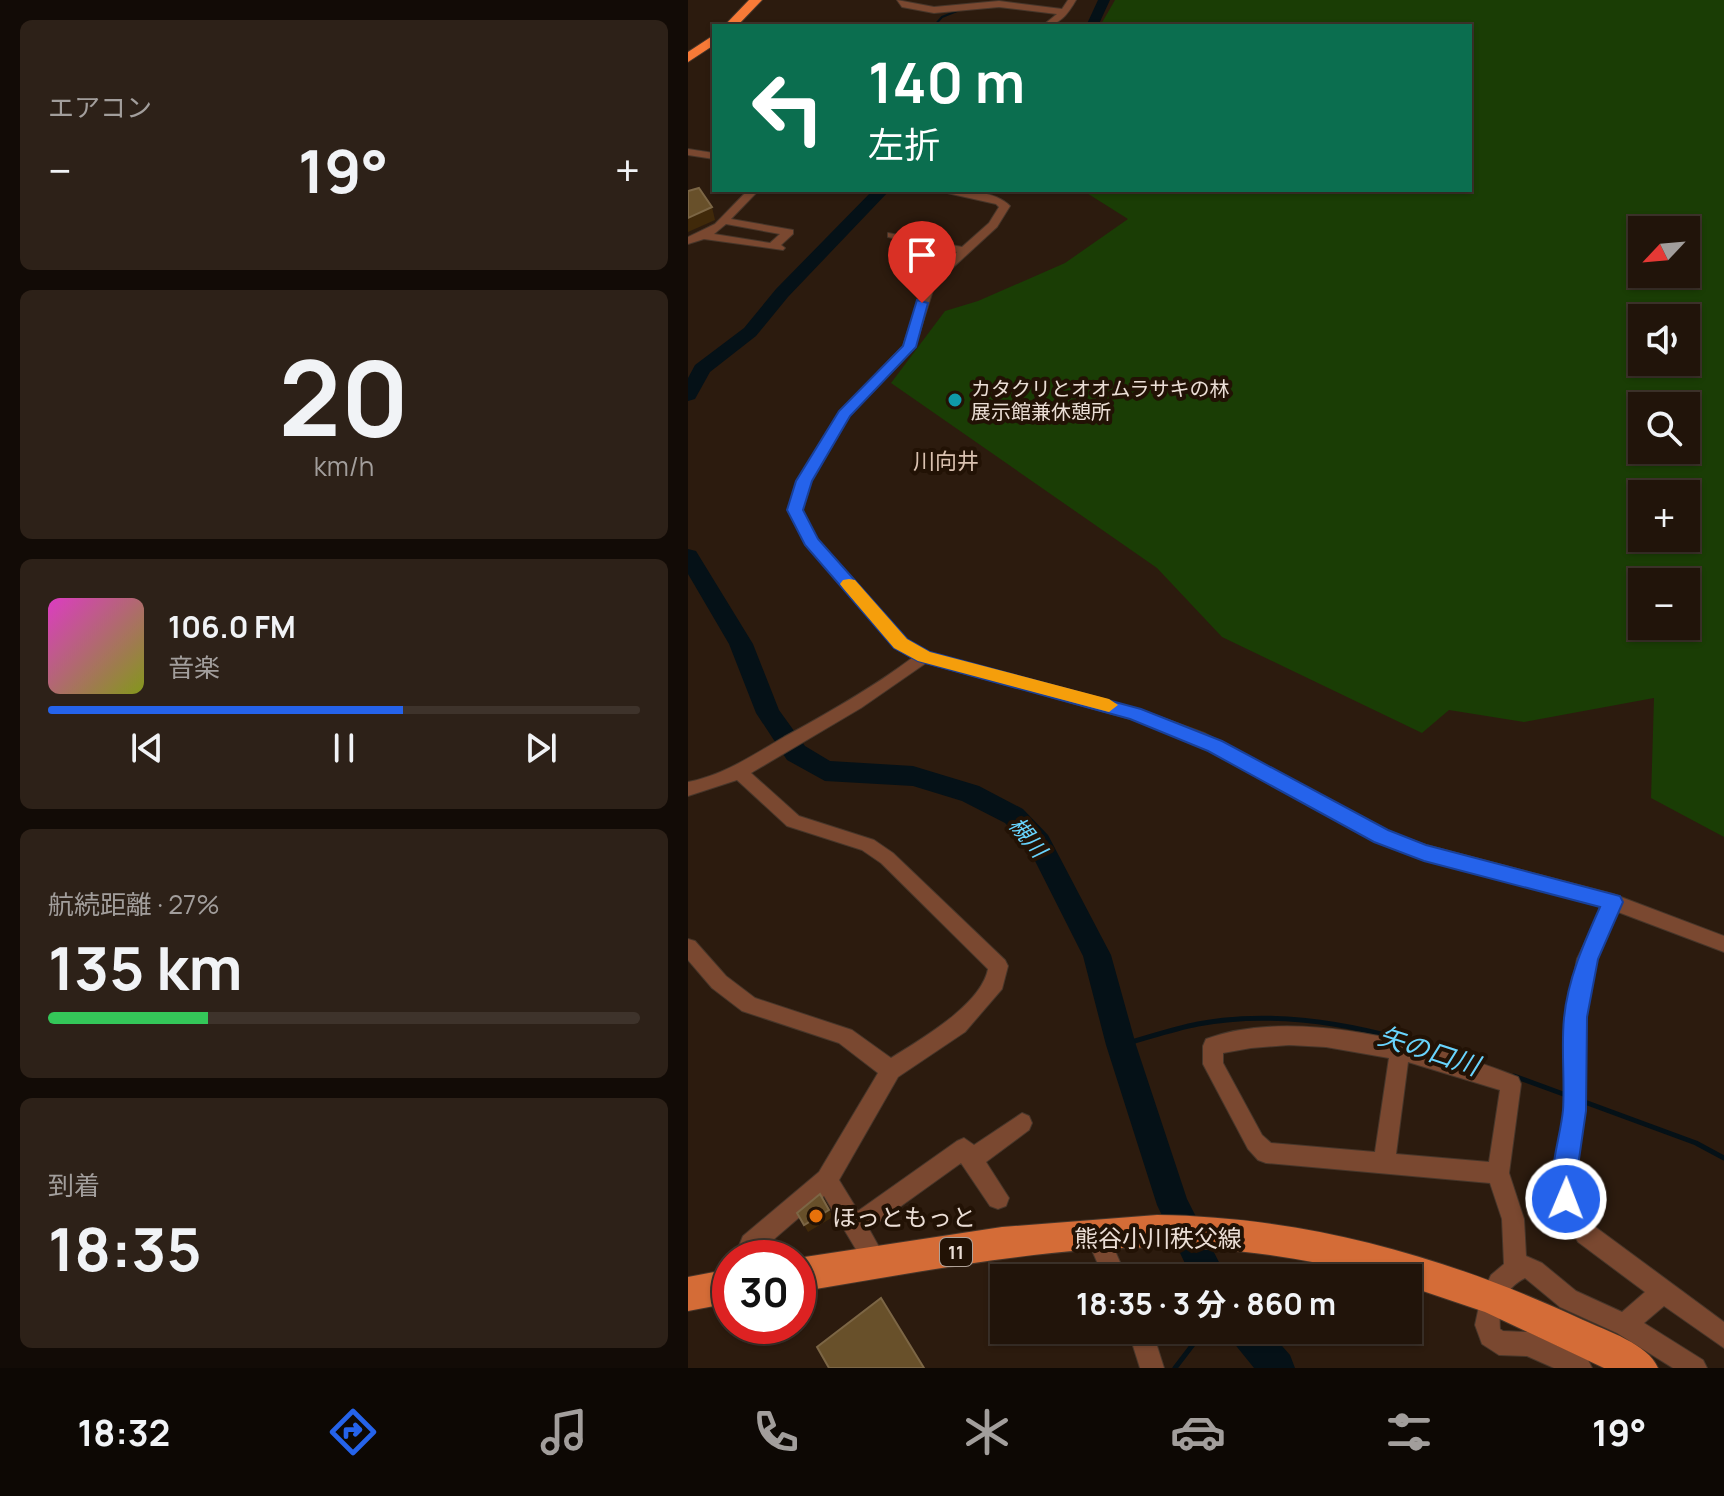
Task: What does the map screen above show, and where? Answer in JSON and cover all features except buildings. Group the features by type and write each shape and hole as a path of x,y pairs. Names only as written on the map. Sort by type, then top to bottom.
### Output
{"highway":[{"path":"732,24 756,0"},
{"path":"688,58 712,40"}],"main road":[{"name":"熊谷小川秩父線","path":"816,1272 1105,1234 1206,1232 1264,1238 1427,1274 1492,1297 1594,1342 1640,1368"},
{"path":"688,1294 712,1289"}],"street":[{"path":"901,0 905,5 926,9 1008,5 1065,12"},
{"path":"1049,24 1065,12 1072,0"},
{"path":"688,152 712,156"},
{"path":"688,241 704,236 726,221 737,204 752,192"},
{"path":"950,192 999,201 1005,206 993,225 930,283 909,347 844,414 804,481 795,510 811,541 900,644 924,657 1135,714 1198,737 1395,842 1613,902 1724,944"},
{"path":"704,236 775,248 789,232 726,221"},
{"path":"892,235 965,251"},
{"path":"688,789 709,785 741,770 885,687 924,657"},
{"path":"741,770 793,821 859,842 887,858 998,966 995,983 958,1026 891,1070 827,1180 756,1240"},
{"path":"1613,902 1587,959 1576,1017 1574,1111 1565,1173 1566,1199 1586,1234 1724,1336"},
{"path":"688,947 719,982 749,1005 845,1036 891,1070"},
{"path":"1498,1173 1266,1153 1255,1142 1213,1064 1213,1046 1241,1038 1309,1037 1400,1050 1511,1084 1498,1173 1513,1219 1516,1269"},
{"path":"1384,1163 1400,1050"},
{"path":"972,1159 1022,1123"},
{"path":"855,1226 964,1148 998,1198"},
{"path":"827,1180 877,1263"},
{"path":"1105,1234 1112,1264"},
{"path":"1580,1368 1528,1344 1499,1343 1490,1336 1487,1325 1492,1297 1499,1283 1516,1269 1525,1267 1534,1271 1568,1299 1625,1325 1695,1368"},
{"path":"1625,1325 1663,1291"},
{"path":"1144,1344 1152,1368"}],"green space":[{"path":"1115,0 1724,0 1724,837 1651,798 1654,698 1524,722 1449,710 1422,733 1222,637 1157,568 891,383 945,311 978,301 1065,263 1128,219 1085,192 1472,192 1472,24 1101,24"}],"waterway":[{"name":"槻川","path":"1093,24 1104,0"},
{"path":"936,24 942,17 962,9"},
{"path":"692,150 712,153"},
{"name":"槻川","path":"688,395 702,369 750,332 782,293 880,192"},
{"name":"槻川","path":"688,556 741,644 768,713 796,753 825,771 913,776 970,793 1014,816 1039,843 1097,955 1121,1045 1173,1205 1203,1264"},
{"name":"矢の口川","path":"1121,1045 1198,1024 1266,1018 1335,1024 1369,1031 1468,1060"},
{"name":"矢の口川","path":"1514,1076 1566,1095"},
{"name":"矢の口川","path":"1582,1101 1696,1143 1724,1158"},
{"path":"1175,1368 1193,1344"},
{"name":"槻川","path":"1257,1344 1277,1368"}],"slow traffic":[{"path":"849,584 900,644 924,657 999,679 1109,705"}],"place":[{"name":"カタクリとオオムラサキの林 展示館兼休憩所","path":"955,400"},
{"name":"ほっともっと","path":"816,1216"}],"district":[{"name":"川向井","path":"946,461"}],"route":[{"path":"922,303 909,347 844,414 804,481 795,510 811,541 900,644 924,657 1135,714 1198,737 1381,836 1424,852 1613,902 1587,959 1576,1017 1574,1111 1565,1173 1566,1199"}]}
